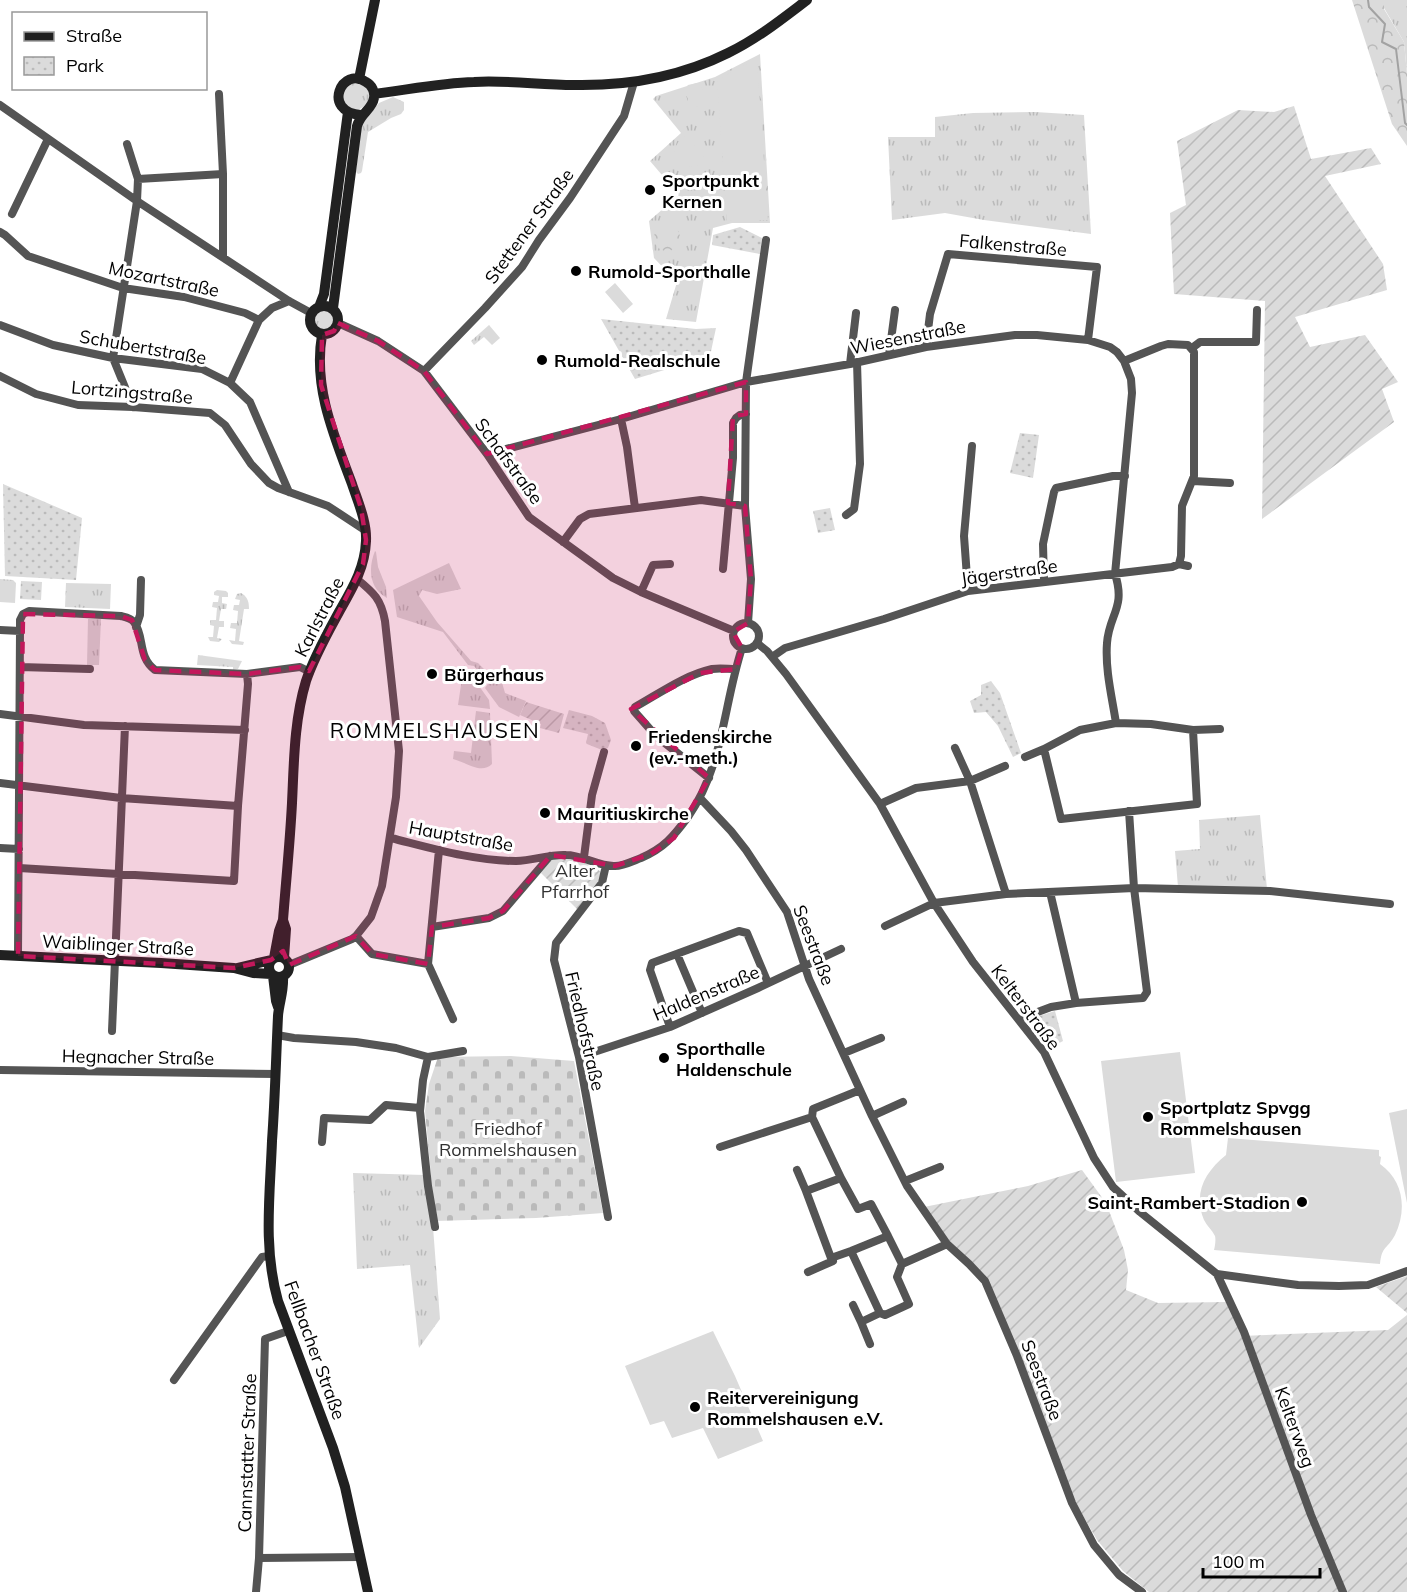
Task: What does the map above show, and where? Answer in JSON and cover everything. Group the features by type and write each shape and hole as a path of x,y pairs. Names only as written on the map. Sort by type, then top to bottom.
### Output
{"main road":[{"path":"359,79 375,0"},
{"path":"374,94 474,81 573,86 634,82 668,76 729,53 778,23 807,0"},
{"path":"348,112 324,294 310,322 317,333 322,335 330,334 338,323 333,308 357,126 361,114 372,104 374,94 369,83 359,79 348,80 338,93 340,103 348,112 361,114"},
{"path":"315,310 327,306 333,308"},
{"name":"Karlstraße","path":"276,976 268,968 280,960 286,929 283,920 295,739 300,708 310,672 363,564 366,540 361,508 324,401 320,368 322,335"},
{"name":"Waiblinger Straße","path":"0,955 115,960 234,969 276,976"},
{"path":"276,976 289,970 280,960"},
{"name":"Waiblinger Straße","path":"234,969 280,960"},
{"name":"Fellbacher Straße","path":"276,976 278,1007 269,1256 272,1279 345,1487 368,1592"}],"street":[{"name":"Stettener Straße","path":"424,371 522,267 624,116 634,82"},
{"path":"219,94 223,174 223,256"},
{"path":"0,105 137,201 290,301 315,310"},
{"path":"12,214 48,139"},
{"path":"126,144 138,178 137,201 113,358 133,407"},
{"path":"138,178 223,174"},
{"name":"Mozartstraße","path":"0,232 28,256 123,288 184,297 245,313 259,320"},
{"path":"748,623 751,579 745,506 746,382 766,240"},
{"name":"Falkenstraße","path":"926,347 930,314 948,254 1097,267 1088,340"},
{"path":"230,383 259,320 272,308 290,301"},
{"path":"889,355 895,310"},
{"path":"1192,348 1200,342 1256,342 1257,310"},
{"path":"846,515 854,509 860,464 854,363 856,313"},
{"name":"Schafstraße","path":"338,323 398,352 424,371 487,454 529,517 613,578 734,631"},
{"name":"Schubertstraße","path":"0,325 53,345 113,358 202,369 230,383 250,402 289,492"},
{"name":"Wiesenstraße","path":"487,454 621,419 746,382 854,363 926,347 1015,335 1037,335 1088,340 1110,347 1124,361"},
{"path":"1116,723 1107,648 1109,630 1118,608 1119,591 1115,574 1132,393 1131,379 1124,361 1168,344 1188,345 1194,352 1195,359 1193,482 1182,506 1179,564"},
{"name":"Lortzingstraße","path":"0,376 36,394 78,405 210,413 225,425 251,464 270,483 328,506 366,531"},
{"path":"723,569 733,458 733,423 740,415 746,414"},
{"path":"621,419 627,447 634,508"},
{"path":"968,591 964,536 972,446"},
{"path":"1044,582 1043,544 1056,488 1113,476 1125,476"},
{"path":"1193,482 1230,483"},
{"path":"563,542 580,519 589,514 701,500 745,506"},
{"path":"641,592 653,565 670,564"},
{"name":"Jägerstraße","path":"772,657 785,648 968,591 1172,567 1179,564 1188,566"},
{"path":"357,579 373,592 381,604 385,621 399,752 391,838 382,886 371,917 356,936 372,954 428,964"},
{"path":"136,627 140,615 141,580"},
{"path":"18,956 20,620 23,614 28,611 121,616 132,620 145,660 155,670 247,674 300,667 310,672"},
{"path":"748,623 753,626 759,636 756,643 749,648 742,648 734,640 734,631 738,626 748,623"},
{"path":"0,630 20,631"},
{"name":"Kelterstraße","path":"756,643 786,674 880,804 934,903 973,962 1044,1052 1094,1158 1113,1187 1140,1212 1217,1274"},
{"name":"Hauptstraße","path":"391,838 472,857 515,861 529,861 551,855 567,855 584,857 615,866 651,854 674,838 700,798 709,778 716,758 742,648"},
{"path":"20,667 90,669"},
{"path":"709,778 656,736 634,711 635,707 700,673 715,669 736,669"},
{"path":"19,868 234,881 247,674"},
{"path":"0,714 84,725 245,730"},
{"path":"1025,757 1080,730 1116,723 1151,724 1193,730 1220,729"},
{"path":"112,1031 125,726"},
{"path":"1044,749 1061,819 1197,804 1193,730"},
{"path":"955,748 970,782 1006,894"},
{"path":"584,857 592,795 604,752"},
{"path":"880,804 916,788 970,782 1005,766"},
{"path":"0,783 121,798 238,806"},
{"name":"Seestraße","path":"700,798 746,850 787,912 804,967 872,1116 905,1181 947,1244 985,1281 1017,1356 1072,1503 1094,1545 1119,1575 1142,1592"},
{"path":"1019,1019 1051,1007 1143,998 1147,992 1134,888 1129,811"},
{"path":"0,848 20,849"},
{"path":"439,850 428,964 453,1018"},
{"path":"432,927 489,918 503,911 551,855"},
{"name":"Friedhofstraße","path":"606,865 602,884 556,944 554,960 579,1057 608,1217"},
{"path":"885,926 934,903 1006,894 1134,888 1270,891 1390,904"},
{"path":"1050,892 1076,1003"},
{"path":"670,1027 650,970 652,963 739,932 747,933 768,983"},
{"name":"Waiblinger Straße","path":"280,960 356,936"},
{"name":"Haldenstraße","path":"579,1057 670,1027 841,949"},
{"path":"677,954 702,1013"},
{"path":"277,1035 356,1042 396,1048 428,1057 463,1051"},
{"path":"844,1053 881,1038"},
{"path":"428,1057 420,1108 428,1186 435,1227"},
{"name":"Hegnacher Straße","path":"0,1070 276,1074"},
{"path":"860,1089 813,1109 812,1117 858,1209 871,1204 902,1264"},
{"path":"872,1116 903,1102"},
{"path":"322,1142 324,1118 370,1120 386,1105 420,1108"},
{"path":"720,1147 812,1117"},
{"path":"905,1181 940,1167"},
{"path":"797,1170 833,1261 808,1272"},
{"path":"806,1191 841,1178"},
{"path":"831,1258 888,1236"},
{"path":"861,1322 880,1313 885,1315 909,1304 897,1277 902,1264 947,1244"},
{"path":"851,1251 880,1313"},
{"path":"174,1380 262,1257 269,1256"},
{"path":"1217,1274 1298,1285 1339,1286 1368,1284 1407,1271"},
{"name":"Kelterweg","path":"1217,1274 1244,1332 1311,1515 1343,1592"},
{"path":"853,1305 870,1344"},
{"name":"Cannstatter Straße","path":"256,1592 265,1339 288,1330"},
{"path":"259,1558 360,1557"}],"highlighted area":[{"path":"338,323 378,341 424,371 487,454 746,382 746,414 733,416 728,503 745,506 751,579 748,623 733,632 742,648 736,669 700,673 631,709 709,778 674,838 651,854 615,866 551,855 503,911 489,918 432,927 428,964 372,954 356,936 289,965 283,951 271,960 234,968 18,956 23,614 121,616 132,620 145,660 155,670 247,674 300,667 309,671 363,564 366,540 361,508 321,385 322,335 334,331"}],"green space":[{"path":"1352,0 1384,0 1384,9 1404,42 1407,74 1407,146 1392,124"},
{"path":"1384,0 1407,0 1407,74 1404,42 1384,8"},
{"path":"760,54 770,223 732,223 713,228 696,322 666,319 677,282 654,258 649,221 679,195 650,161 681,133 653,99 656,96 715,77"},
{"path":"757,59 768,220 727,221 717,80"},
{"path":"355,82 368,87 370,100 358,110 344,104 343,90"},
{"path":"697,83 702,88 704,100 702,105 692,108 688,104 684,91 688,85"},
{"path":"393,97 404,102 404,110 401,114 368,132 362,171 358,174 356,172 361,124 379,103"},
{"path":"1294,106 1311,159 1371,148 1381,164 1325,176 1383,264 1387,290 1295,317 1310,347 1365,335 1398,382 1382,389 1394,422 1262,519 1265,301 1174,294 1170,213 1186,205 1177,141 1238,110 1274,112"},
{"path":"1035,112 1084,115 1091,234 945,213 892,220 888,137 935,137 935,117 973,113"},
{"path":"685,136 704,156 703,163 690,167 675,154 677,144"},
{"path":"667,225 677,228 680,238 677,248 667,251 657,248 654,238 657,228"},
{"path":"740,227 762,238 760,254 712,245 713,235"},
{"path":"615,283 633,304 623,313 605,292"},
{"path":"324,310 331,313 334,320 331,327 324,330 317,327 314,320 317,313"},
{"path":"601,319 696,329 716,328 710,356 635,379"},
{"path":"489,325 500,338 492,345 484,337 474,345 471,341"},
{"path":"1020,433 1039,435 1033,478 1010,473"},
{"path":"3,484 82,518 76,580 5,576"},
{"path":"830,508 835,530 818,533 813,511"},
{"path":"375,551 387,598 373,584 371,564"},
{"path":"449,563 461,589 437,594 422,590 419,596 437,622 471,661 478,663 490,675 499,672 505,693 526,701 519,717 499,707 485,688 490,681 474,666 468,665 443,632 397,617 393,590"},
{"path":"0,579 13,580 16,583 15,603 0,602"},
{"path":"21,581 42,582 41,600 20,599"},
{"path":"66,583 111,584 110,609 65,607"},
{"path":"217,590 228,593 228,597 222,597 222,603 227,604 226,609 221,609 219,621 224,621 224,627 219,627 217,638 222,639 219,642 210,641 208,637 213,637 214,626 210,625 210,620 216,620 217,608 212,607 213,602 218,602 219,596 214,595"},
{"path":"241,593 247,598 249,606 249,609 244,609 239,641 244,642 243,645 232,644 229,640 235,641 236,629 230,628 231,623 237,623 238,611 233,610 234,605 239,605 240,600 235,599 237,594"},
{"path":"88,619 101,619 99,665 87,665"},
{"path":"198,655 242,661 238,669 233,670 233,667 197,665"},
{"path":"464,665 489,700 490,709 458,705"},
{"path":"991,681 1000,693 1021,753 1013,757 998,726 986,712 974,713 970,701 981,695 981,685"},
{"path":"526,702 564,714 559,733 540,728 541,724 520,715"},
{"path":"569,710 592,716 605,723 611,740 608,748 602,750 587,744 588,734 563,728"},
{"path":"476,711 490,713 492,764 483,768 473,767 453,759 454,751 471,753"},
{"path":"1260,815 1267,889 1178,887 1175,851 1200,849 1199,820"},
{"name":"Alter Pfarrhof","path":"552,859 584,863 601,872 599,882 577,909 541,873"},
{"path":"1055,1011 1063,1041 1048,1049 1029,1019"},
{"name":"Sportplatz Spvgg Rommelshausen","path":"1180,1052 1195,1173 1116,1182 1101,1061"},
{"name":"Friedhof Rommelshausen","path":"511,1056 574,1061 603,1213 436,1221 429,1175 431,1175 425,1111 429,1084 438,1057"},
{"path":"1407,1109 1407,1203 1389,1113"},
{"name":"Saint-Rambert-Stadion","path":"1228,1138 1379,1150 1380,1164 1394,1179 1401,1196 1402,1206 1399,1225 1384,1250 1380,1264 1214,1250 1215,1236 1204,1220 1200,1201 1201,1192 1207,1176 1226,1155"},
{"path":"1082,1170 1106,1203 1124,1250 1128,1270 1126,1290 1158,1303 1226,1302 1242,1336 1388,1330 1407,1315 1407,1592 1149,1592 1123,1571 1097,1540 1074,1500 988,1280 950,1242 924,1207 1028,1186"},
{"path":"353,1173 425,1175 433,1227 440,1319 419,1348 410,1265 357,1269"},
{"path":"1407,1276 1407,1313 1376,1287"},
{"name":"Reitervereinigung Rommelshausen e.V.","path":"713,1331 763,1441 718,1459 703,1428 672,1438 664,1421 650,1425 625,1366"}],"waterway":[{"path":"1368,0 1369,7 1385,24 1382,42 1396,49 1407,125"}],"place":[{"name":"Sportpunkt Kernen","path":"650,190"},
{"name":"Rumold-Sporthalle","path":"576,271"},
{"name":"Rumold-Realschule","path":"542,360"},
{"name":"Bürgerhaus","path":"432,674"},
{"name":"Friedenskirche (ev.-meth.)","path":"636,746"},
{"name":"Mauritiuskirche","path":"545,813"},
{"name":"Sporthalle Haldenschule","path":"664,1058"},
{"name":"Sportplatz Spvgg Rommelshausen","path":"1148,1117"},
{"name":"Saint-Rambert-Stadion","path":"1302,1202"},
{"name":"Reitervereinigung Rommelshausen e.V.","path":"695,1407"}],"district":[{"name":"ROMMELSHAUSEN","path":"435,730"}]}
